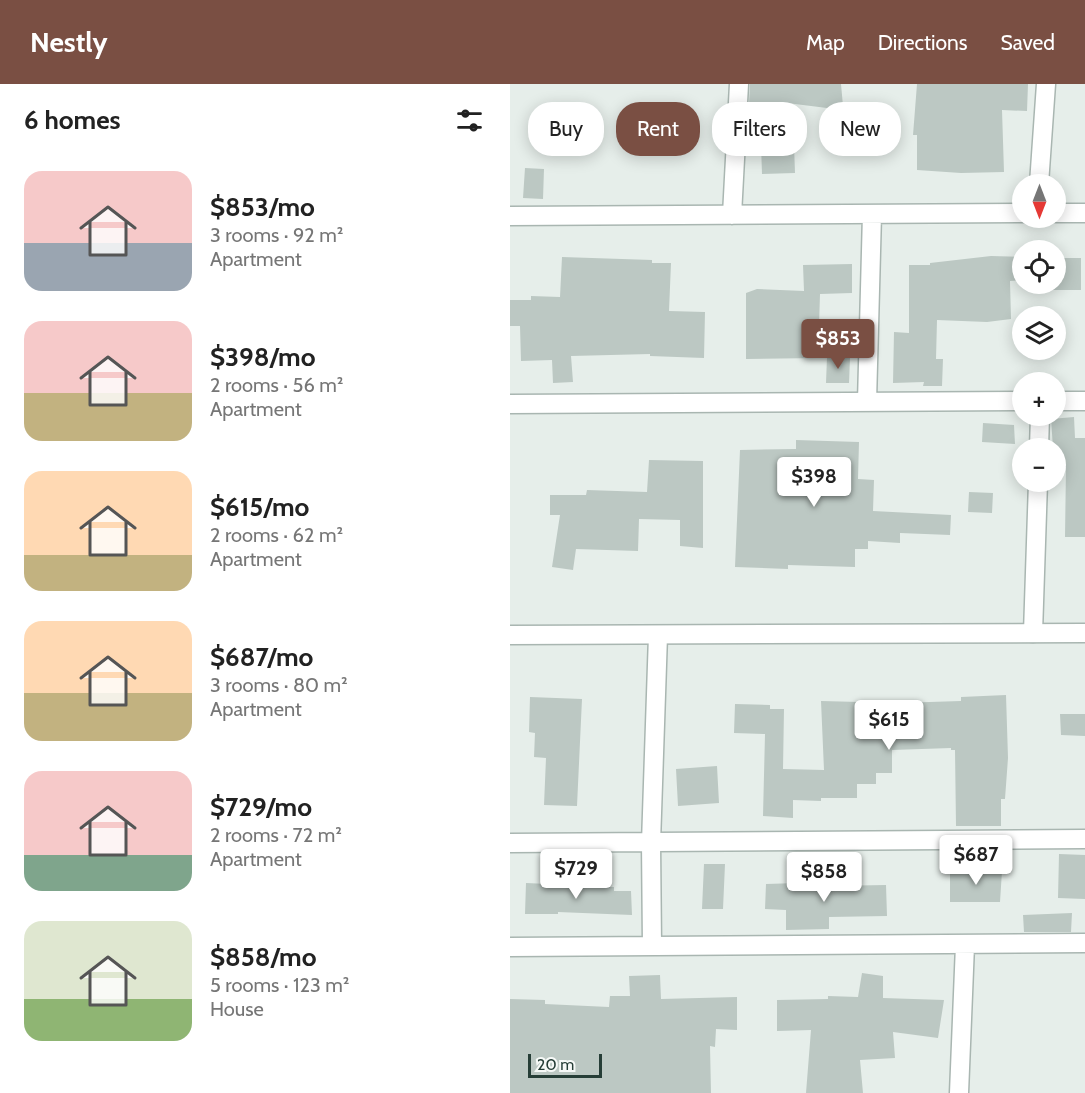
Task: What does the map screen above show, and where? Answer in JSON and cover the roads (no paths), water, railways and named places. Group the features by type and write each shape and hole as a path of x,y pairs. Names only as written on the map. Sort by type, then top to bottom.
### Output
{"street":[{"path":"732,215 739,84"},
{"path":"1040,174 1046,84"},
{"path":"510,216 1012,213"},
{"path":"1066,213 1085,213"},
{"path":"867,402 872,214"},
{"path":"510,404 1012,401"},
{"path":"1066,401 1085,401"},
{"path":"1033,633 1038,492"},
{"path":"510,635 1085,633"},
{"path":"652,946 651,843 658,634"},
{"path":"510,843 1085,839"},
{"path":"510,947 1085,943"},
{"path":"959,1093 965,945"}]}
